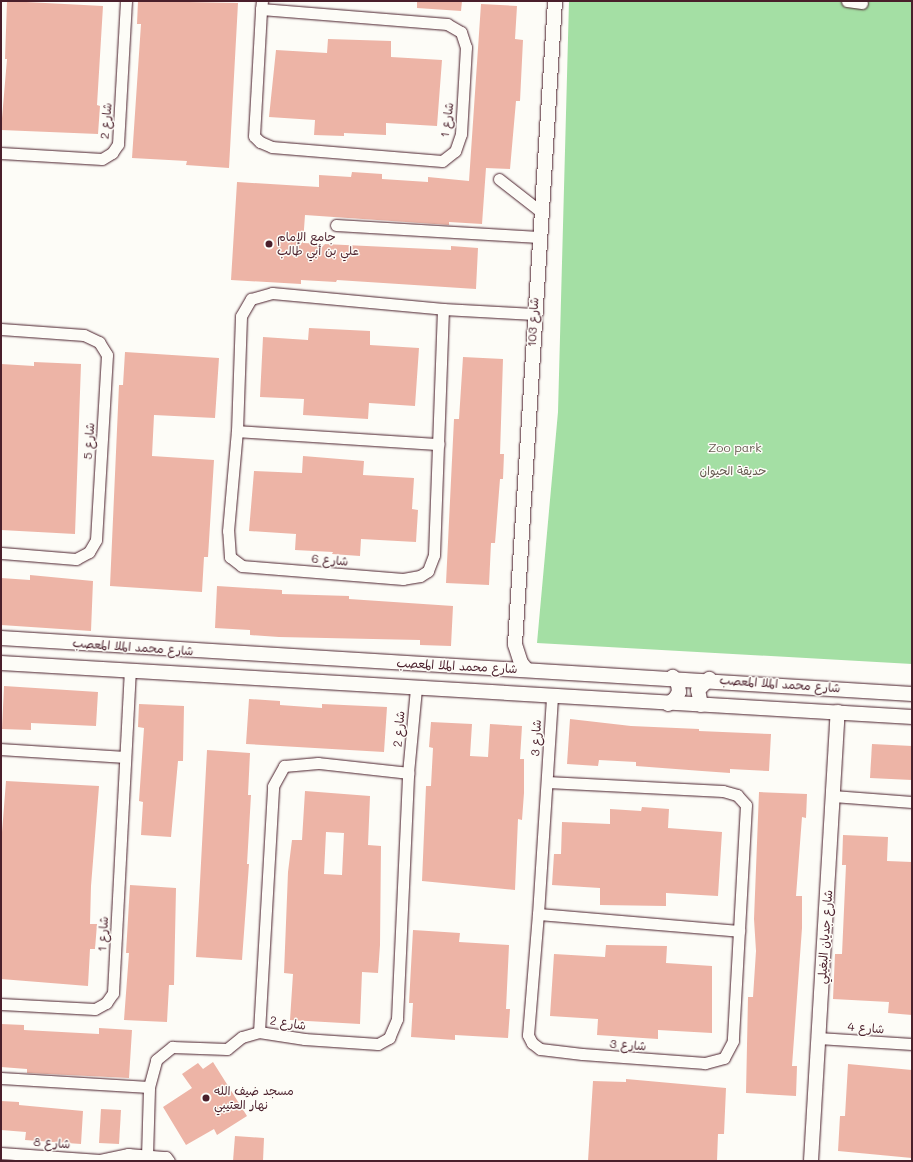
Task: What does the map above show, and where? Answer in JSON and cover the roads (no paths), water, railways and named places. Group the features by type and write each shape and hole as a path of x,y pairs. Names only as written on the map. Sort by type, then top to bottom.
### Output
{"street":[{"name":"شارع 2","path":"1,153 102,159 112,153 118,144 126,1"},
{"name":"شارع 103","path":"527,670 521,663 515,644 540,211 555,1"},
{"path":"848,1 862,3"},
{"name":"شارع 1","path":"262,5 447,24 461,32 466,47 461,134 455,151 442,161 272,147 260,142 254,136 262,5"},
{"path":"499,179 540,211"},
{"path":"336,225 539,236"},
{"name":"شارع 6","path":"443,309 434,555 428,571 420,576 403,579 242,566 230,557 228,531 237,431 241,316 251,299 272,293 443,309 534,314"},
{"name":"شارع 5","path":"1,330 84,335 99,342 107,355 96,540 89,552 76,559 1,553"},
{"path":"237,431 439,444"},
{"name":"شارع محمد الملا المعصب","path":"1,638 527,670 709,679 912,694"},
{"name":"شارع 103","path":"499,668 507,661 515,644"},
{"path":"207,651 215,654 220,662 218,670 212,676"},
{"name":"شارع محمد الملا المعصب","path":"1,663 668,704 912,717"},
{"name":"شارع 1","path":"1,1004 95,1009 106,1003 113,993 124,757 130,671"},
{"path":"668,704 675,700 679,692 678,684 673,677"},
{"path":"702,705 698,690 709,679"},
{"name":"شارع 2","path":"408,773 318,764 284,766 274,786 260,1032 304,1039 378,1044 389,1038 397,1019 408,773 416,688"},
{"name":"شارع 3","path":"547,782 723,791 737,795 746,805 732,1041 724,1058 705,1063 582,1054 540,1049 532,1043 528,1035 538,914 552,696"},
{"name":"شارع جديان البغيلي","path":"811,1161 838,712"},
{"path":"1,749 124,757"},
{"path":"833,796 912,802"},
{"path":"538,914 739,931"},
{"path":"147,1156 150,1087 156,1060 172,1047 227,1049 242,1037 260,1032"},
{"name":"شارع 4","path":"818,1038 912,1044"},
{"path":"1,1078 150,1087"},
{"name":"شارع 8","path":"1,1153 100,1160 128,1154 166,1157 169,1161"}],"place":[{"name":"جامع الإمام علي بن أبي طالب","path":"269,244"},
{"name":"مسجد ضيف الله نهار العتيبي","path":"206,1098"}],"park label":[{"name":"Zoo park","path":"735,448"},
{"name":"حديقة الحيوان","path":"733,471"}]}
